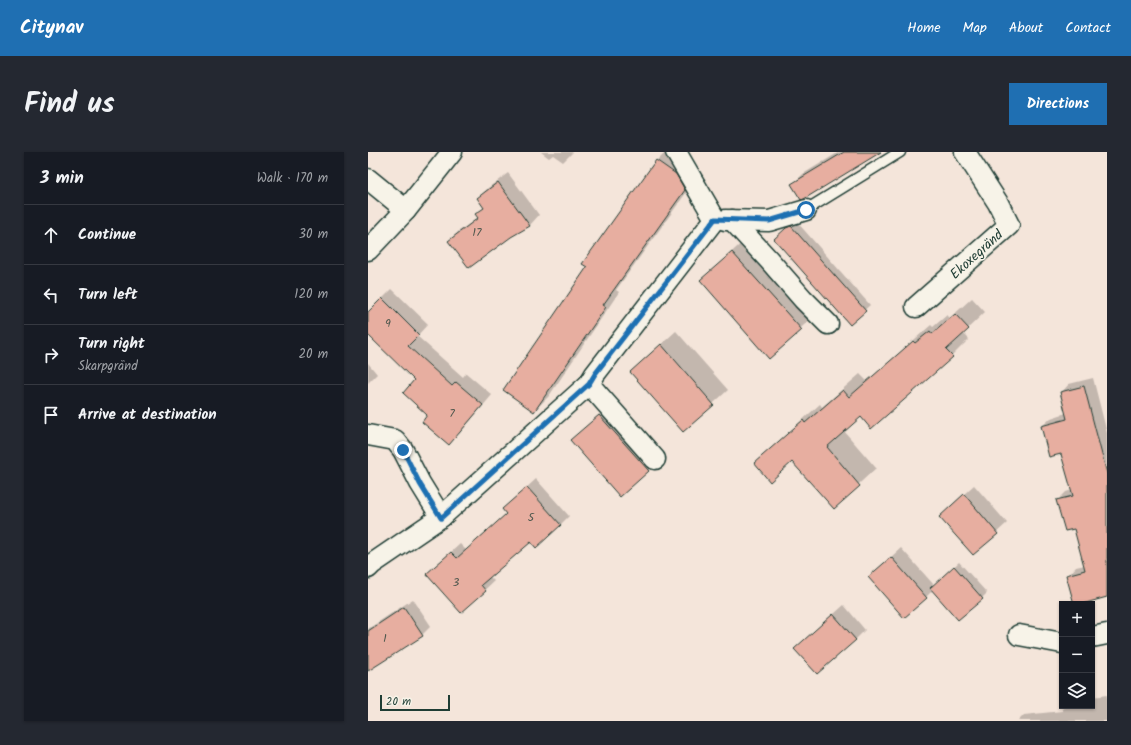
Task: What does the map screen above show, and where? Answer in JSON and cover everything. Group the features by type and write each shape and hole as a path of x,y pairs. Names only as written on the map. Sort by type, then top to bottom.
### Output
{"street":[{"path":"368,250 406,210 452,152"},
{"path":"676,152 723,220 769,260 803,299 828,324"},
{"name":"Ekoxegränd","path":"916,307 1009,225 998,203 966,152"},
{"path":"368,179 406,210"},
{"path":"723,220 769,221 806,210"},
{"path":"369,564 441,518 589,384 595,374 723,220"},
{"path":"589,384 655,459"},
{"path":"368,435 395,440 403,450 420,484 441,518"},
{"path":"1095,636 1107,634"},
{"path":"1019,635 1059,642"}],"lane":[{"path":"806,210 900,152"}],"building":[{"path":"844,152 881,152 801,200 791,184"},
{"path":"656,160 676,174 685,190 603,305 606,307 534,412 503,390 587,267 582,264"},
{"path":"498,182 530,226 511,237 469,268 448,241 478,218 475,214 484,208 477,198"},
{"path":"791,226 866,311 850,325 774,239 786,228"},
{"path":"732,252 802,330 769,359 700,280"},
{"path":"382,298 419,335 408,346 452,386 456,382 483,405 449,445 422,422 427,415 403,393 414,380 368,335 368,312"},
{"path":"955,314 969,329 946,350 953,357 871,429 861,417 827,447 860,486 834,509 792,462 770,482 754,463 803,420 805,423 843,390 849,397 913,341 915,343 930,331 932,334"},
{"path":"661,344 714,405 683,432 630,372"},
{"path":"1084,386 1107,474 1107,597 1093,601 1073,601 1066,575 1085,570 1074,529 1065,531 1056,500 1073,496 1061,454 1049,457 1041,426 1067,419 1060,392"},
{"path":"599,415 649,471 620,497 570,440"},
{"path":"527,487 561,525 536,548 531,542 481,585 486,591 461,613 426,574 451,552 457,558 506,514 502,509"},
{"path":"964,494 998,534 973,555 939,517"},
{"path":"891,557 927,598 904,618 868,577"},
{"path":"954,566 983,599 958,620 930,588"},
{"path":"404,607 423,636 368,671 368,631"},
{"path":"833,614 856,640 817,674 794,649"}],"route":[{"path":"403,450 420,484 441,518 589,384 595,374 715,219 769,221 806,210"}]}
